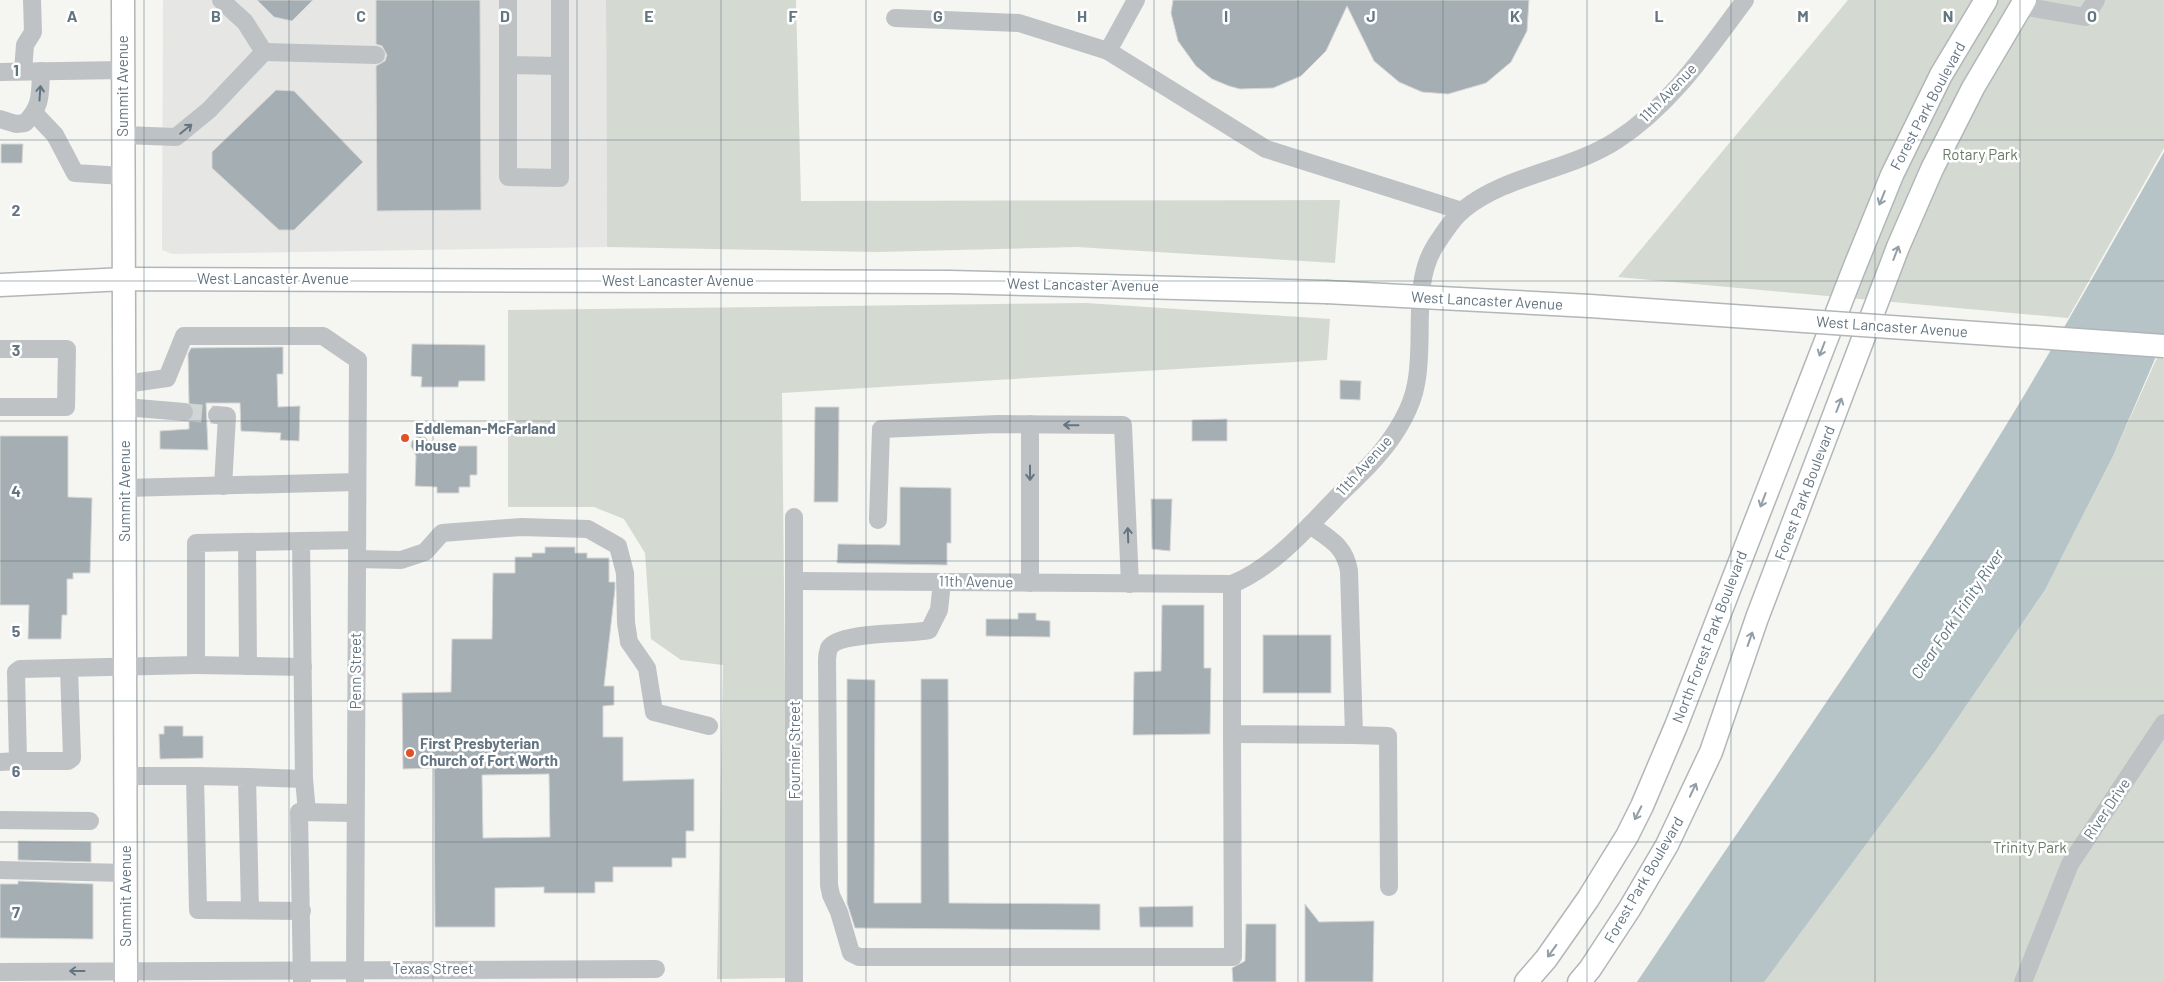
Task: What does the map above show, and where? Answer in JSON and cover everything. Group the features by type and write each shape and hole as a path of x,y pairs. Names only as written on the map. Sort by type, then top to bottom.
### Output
{"main road":[{"name":"Summit Avenue","path":"123,0 126,976"},
{"name":"Forest Park Boulevard","path":"1852,271 1892,175 1916,124 1941,75 1986,0"},
{"name":"Forest Park Boulevard","path":"1579,982 1590,969 1630,908 1667,845 1711,752 1757,618 1898,248 1932,168 1969,96 2024,3"},
{"name":"North Forest Park Boulevard","path":"1526,982 1551,952 1588,899 1642,806 1676,726 1852,271"},
{"name":"West Lancaster Avenue","path":"0,284 125,279 950,282 1326,292 1600,307 2164,346"}],"street":[{"path":"23,71 25,46 33,32 32,0"},
{"path":"221,0 245,22 264,52"},
{"path":"508,0 508,178 560,178 560,0"},
{"path":"1108,51 1136,0"},
{"name":"11th Avenue","path":"796,581 1232,584 1249,578 1310,525 1380,453 1396,429 1416,387 1419,366 1422,281 1426,264 1434,248 1462,211 1497,190 1588,156 1616,141 1635,127 1664,102 1691,71 1745,0"},
{"path":"2024,3 2085,17 2096,0"},
{"path":"895,18 1019,23 1108,51 1266,149 1462,211"},
{"path":"123,135 176,137 209,110 264,52 376,55"},
{"path":"508,66 560,66"},
{"path":"0,72 122,70"},
{"path":"0,119 16,124 25,123 35,114 39,104 41,71"},
{"path":"35,114 55,135 75,173 123,176"},
{"name":"Penn Street","path":"125,384 167,378 184,336 322,336 358,360 355,976"},
{"path":"0,349 66,349 66,407 0,407"},
{"path":"125,407 184,412"},
{"path":"217,415 227,416 223,486"},
{"path":"1030,424 1030,583"},
{"path":"878,520 881,429 1030,424 1123,425 1130,584"},
{"path":"125,488 358,482"},
{"name":"Fournier Street","path":"794,517 796,581 794,982"},
{"path":"1310,525 1341,548 1347,558 1350,571 1354,735"},
{"path":"357,559 402,560 425,552 442,533 521,527 588,529 618,546 625,572 626,622 629,642 646,668 654,712 709,726"},
{"path":"196,665 196,543 357,540"},
{"path":"301,541 304,779 307,812"},
{"path":"247,542 248,666"},
{"path":"942,582 940,610 929,630 919,633 855,637 836,642 829,648 827,660 831,896 839,912 851,953 860,957 1233,957 1232,584"},
{"path":"69,668 72,758 68,761 9,762 16,672 20,669 196,665 303,667"},
{"name":"River Drive","path":"2023,982 2070,864 2164,723"},
{"path":"1232,734 1388,736 1389,886"},
{"path":"126,776 304,779"},
{"path":"195,776 198,910 302,911"},
{"path":"247,777 250,910"},
{"path":"302,976 299,812 355,813"},
{"path":"0,820 90,820"},
{"path":"0,870 126,873"},
{"name":"Texas Street","path":"0,972 126,976 584,975 656,969"}],"shaded area":[{"path":"163,0 606,0 607,247 172,254 162,250"}],"green space":[{"path":"606,0 796,0 801,201 1340,200 1335,263 1077,247 877,252 607,247"},
{"name":"Rotary Park","path":"1848,0 2164,0 2164,148 2068,318 1618,277"},
{"path":"1086,303 1330,319 1327,360 782,393 788,978 717,979 723,665 681,660 651,639 645,553 624,519 594,507 508,507 508,310"},
{"name":"Trinity Park","path":"2164,342 2164,982 1763,982 1936,750 2045,590 2113,456"}],"water":[{"name":"Clear Fork Trinity River","path":"2164,152 2164,338 2113,456 2045,590 1936,750 1764,982 1637,982 1850,667 1974,477 2047,356"}],"building":[{"path":"257,0 313,0 292,21 274,17"},
{"path":"376,0 480,0 481,210 377,211 376,66 385,61 387,55 382,46 376,44"},
{"path":"1173,0 1529,0 1527,31 1511,62 1486,83 1448,94 1422,92 1399,82 1374,61 1347,6 1326,51 1301,76 1273,88 1240,89 1229,86 1212,79 1196,66 1178,41 1171,13"},
{"path":"276,90 294,91 363,162 294,230 279,230 212,168 212,152"},
{"path":"1,144 23,144 22,163 1,163"},
{"path":"412,344 485,345 485,381 459,381 458,387 421,387 422,377 411,376"},
{"path":"283,347 283,374 277,374 278,407 300,406 299,441 280,440 281,433 241,431 240,403 206,403 208,450 160,449 160,431 189,429 189,421 194,413 193,407 189,403 188,354 191,348"},
{"path":"1340,380 1361,381 1360,400 1340,399"},
{"path":"815,407 839,407 838,502 814,502"},
{"path":"1227,419 1227,441 1192,441 1192,420"},
{"path":"0,436 68,436 68,497 92,498 90,573 73,573 73,579 67,579 67,615 62,615 61,639 28,639 29,605 0,605"},
{"path":"417,436 425,437 428,441 447,441 447,446 477,446 477,475 470,475 470,487 459,487 459,493 437,493 437,487 415,486 416,456 411,446 412,441"},
{"path":"900,487 951,488 951,543 947,543 947,565 837,563 838,544 900,545"},
{"path":"1151,499 1172,499 1170,551 1152,549"},
{"path":"545,547 575,547 575,553 587,553 587,558 609,558 609,582 615,582 615,589 604,686 614,686 614,705 603,706 603,737 623,737 623,781 694,779 694,831 686,831 686,858 672,858 672,867 613,867 613,882 595,882 595,893 544,893 544,887 495,888 495,927 435,927 434,768 403,769 402,693 451,692 452,639 492,639 493,573 515,573 515,557 532,557 532,553 545,553","holes":["549,774 550,837 483,838 482,775"]},
{"path":"1162,605 1204,605 1204,668 1211,668 1210,734 1133,735 1134,672 1161,671"},
{"path":"1018,613 1036,613 1036,620 1050,621 1050,637 986,636 986,619 1018,619"},
{"path":"1263,635 1331,635 1331,693 1263,693"},
{"path":"847,679 875,680 874,903 921,903 921,679 948,679 949,903 1100,904 1100,930 855,928 847,903"},
{"path":"164,726 183,726 183,736 203,736 203,758 160,759 159,734 164,734"},
{"path":"18,841 91,842 91,862 18,860"},
{"path":"18,881 93,884 93,939 0,938 0,884 18,884"},
{"path":"1305,904 1319,922 1374,921 1373,982 1305,982"},
{"path":"1193,906 1193,927 1140,927 1139,907"},
{"path":"1246,924 1276,924 1276,982 1233,982 1232,968 1245,961"}],"tunnel":[{"path":"184,412 217,415"}],"place":[{"name":"Eddleman-McFarland House","path":"405,438"},
{"name":"First Presbyterian Church of Fort Worth","path":"410,753"}]}
